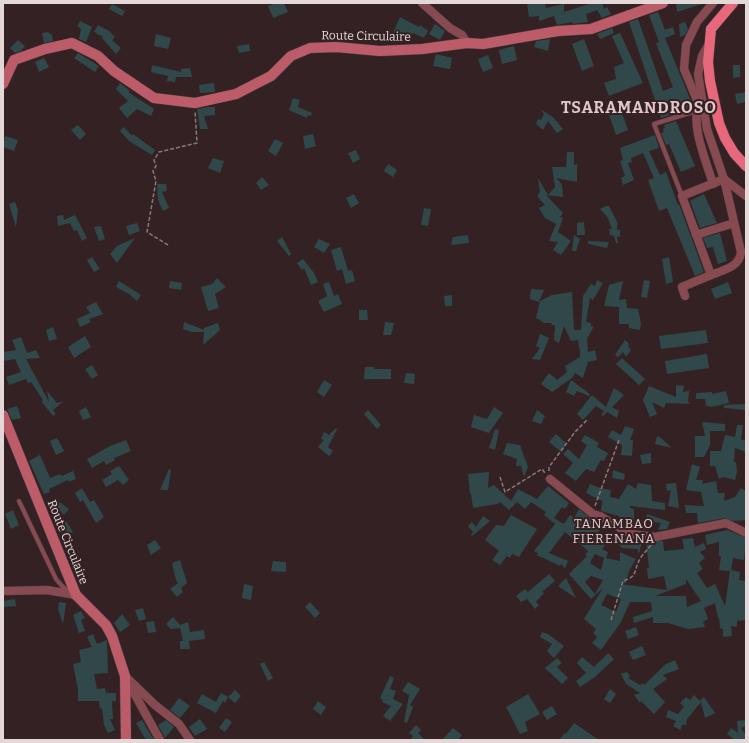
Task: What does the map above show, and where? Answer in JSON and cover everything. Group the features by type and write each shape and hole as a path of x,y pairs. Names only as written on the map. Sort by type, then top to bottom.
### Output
{"main road":[{"path":"733,3 710,30 708,62 710,81 719,123 725,138 734,153 746,166"}],"street":[{"path":"422,3 450,28 462,35 467,43"},
{"name":"Route Circulaire","path":"3,84 14,60 45,49 72,44 98,56 114,71 154,98 195,103 236,94 271,76 291,56 310,48 336,47 380,51 422,49 467,43 483,44 558,31 591,28 663,3"},
{"path":"713,3 697,22 686,46 684,70 699,105 696,112 698,132 713,184"},
{"path":"685,296 682,286 736,264 741,258 741,252 724,179 707,129 698,74 702,56 709,44"},
{"path":"711,275 682,196 724,179"},
{"path":"724,179 746,196"},
{"path":"696,235 734,223"},
{"name":"Route Circulaire","path":"3,415 76,595 106,625 112,636 125,676 126,740"},
{"path":"550,479 593,514 600,516 630,534 655,537 726,523 746,533"},
{"path":"3,591 46,590 76,595"},
{"path":"125,676 160,740"},
{"path":"125,676 154,706 179,724 190,740"}],"lane":[{"path":"682,196 654,124 696,112"},
{"path":"19,501 56,579 63,587 76,595"}],"path":[{"path":"168,246 147,232 156,181 153,171 156,166 154,160 159,152 197,142 195,103"},
{"path":"550,479 549,467 575,432 588,419"},
{"path":"593,514 619,440"},
{"path":"500,477 505,492 542,469 550,479"},
{"path":"611,620 623,581 629,579 637,572 639,560 645,550"}],"building":[{"path":"276,3 284,3 288,12 273,18 268,6"},
{"path":"527,3 545,3 546,8 564,4 564,12 592,3 602,3 604,9 607,7 611,14 602,18 597,10 586,14 588,22 573,24 572,22 557,25 554,16 539,21 539,16 529,17"},
{"path":"676,3 701,3 702,4 677,12"},
{"path":"112,4 125,11 122,16 109,9"},
{"path":"658,12 665,30 673,27 675,34 665,38 693,106 692,108 661,118 629,22 638,19 663,91 673,87 656,43 659,42 649,15"},
{"path":"400,17 419,27 420,25 428,31 424,38 413,33 410,37 400,33 394,42 390,40"},
{"path":"80,21 92,27 86,42 79,39 81,29 77,26"},
{"path":"685,22 688,29 685,35 680,37 679,24"},
{"path":"435,24 445,31 440,40 429,34"},
{"path":"98,25 109,31 115,37 112,40 121,48 116,54 102,38 103,37 94,32"},
{"path":"612,28 614,33 600,39 597,34"},
{"path":"48,32 52,35 53,41 44,43 42,33"},
{"path":"620,33 643,83 609,96 604,83 616,79 614,67 624,63 612,36"},
{"path":"156,34 171,38 168,49 154,46"},
{"path":"550,39 548,51 534,47 536,41"},
{"path":"584,39 594,66 582,71 572,44"},
{"path":"18,40 25,46 21,51 15,53 10,48"},
{"path":"249,44 250,51 239,53 237,46"},
{"path":"514,46 517,60 502,64 499,50"},
{"path":"78,53 99,66 95,72 74,58"},
{"path":"436,54 452,58 450,69 433,66"},
{"path":"488,55 493,68 483,72 478,59"},
{"path":"44,58 49,67 39,72 35,62"},
{"path":"152,65 181,72 181,69 190,68 192,77 176,77 175,82 167,81 168,76 151,72"},
{"path":"733,65 740,65 740,77 733,78"},
{"path":"120,83 130,91 128,92 154,109 151,116 137,109 127,118 119,108 128,101 116,89"},
{"path":"214,83 215,92 200,93 199,85"},
{"path":"746,92 746,102 737,104 735,94"},
{"path":"293,98 300,100 298,107 312,113 311,116 308,115 307,118 289,110"},
{"path":"215,107 215,115 204,116 208,129 200,129 197,109"},
{"path":"620,107 628,130 616,135 608,112"},
{"path":"540,109 553,117 563,129 557,133 548,121 543,130 536,124 538,119 541,120 544,114"},
{"path":"676,121 695,166 681,172 669,144 666,145 661,133 664,132 664,125"},
{"path":"78,125 86,134 80,140 71,130"},
{"path":"124,127 132,136 133,134 155,150 152,155 129,141 120,131"},
{"path":"313,134 316,146 305,149 303,136"},
{"path":"655,135 659,148 649,151 660,175 666,172 678,205 679,204 704,272 695,276 667,208 659,211 648,180 654,178 643,153 631,158 632,162 628,163 634,180 623,185 621,178 625,176 620,161 623,160 620,148"},
{"path":"5,136 18,140 14,151 3,147"},
{"path":"275,139 283,143 276,156 268,151"},
{"path":"356,150 360,159 353,163 348,153"},
{"path":"567,152 574,152 574,165 577,164 577,182 556,178 562,184 563,197 546,195 563,213 560,217 563,218 558,232 571,241 561,255 553,250 558,242 549,241 556,224 545,218 539,208 545,205 537,196 540,192 538,178 548,195 555,187 552,167 566,167"},
{"path":"213,158 224,161 220,173 208,168"},
{"path":"388,164 397,170 393,177 384,171"},
{"path":"262,177 269,185 261,190 256,183"},
{"path":"157,184 166,184 167,191 162,192 169,208 163,211 158,200"},
{"path":"354,194 359,203 351,208 346,198"},
{"path":"704,194 717,223 700,228 690,201"},
{"path":"15,202 18,210 16,227 9,204"},
{"path":"609,206 618,224 617,230 620,230 620,237 617,236 618,243 616,243 614,236 610,235 609,229 612,229 608,218 600,209"},
{"path":"424,208 431,209 428,226 421,225"},
{"path":"63,215 64,220 75,215 87,238 82,241 77,230 74,231 70,223 58,226 57,216"},
{"path":"584,222 585,235 577,235 577,223"},
{"path":"137,223 140,231 129,235 126,226"},
{"path":"101,226 105,239 99,241 94,227"},
{"path":"720,233 727,261 718,264 713,247 707,248 703,238"},
{"path":"468,235 469,243 451,245 453,237"},
{"path":"574,235 580,239 576,251 572,251"},
{"path":"282,237 291,254 289,256 277,241"},
{"path":"135,238 117,263 110,254 117,246"},
{"path":"319,239 330,244 324,253 314,247"},
{"path":"588,241 609,242 607,248 588,244"},
{"path":"341,247 348,271 352,270 355,281 346,284 342,269 337,271 331,250"},
{"path":"92,257 100,269 94,272 87,260"},
{"path":"669,257 673,282 666,284 662,259"},
{"path":"303,259 314,273 318,282 311,285 304,268 302,270 297,263"},
{"path":"217,278 226,287 215,294 219,308 208,311 201,287 212,284"},
{"path":"597,280 603,283 593,300 590,298 586,322 591,323 591,327 594,326 587,339 588,352 595,350 597,360 588,362 583,378 575,373 572,378 552,392 541,384 549,373 557,380 567,372 565,366 580,357 580,352 578,340 571,341 564,326 559,343 554,340 555,325 551,325 552,323 543,323 536,318 540,301 552,295 572,292 574,330 581,330 583,296 591,284 595,286"},
{"path":"644,280 650,281 647,298 641,297"},
{"path":"119,281 141,295 137,301 129,294 116,287"},
{"path":"170,281 182,283 181,290 169,288"},
{"path":"623,281 619,300 626,299 627,308 638,309 641,323 640,330 629,328 629,324 619,324 619,307 604,306 609,285"},
{"path":"329,282 334,296 338,294 342,304 324,312 318,301 327,296 323,284"},
{"path":"728,282 732,293 715,299 711,289"},
{"path":"531,289 544,290 539,302 530,299"},
{"path":"452,295 452,306 445,306 444,296"},
{"path":"96,302 103,314 89,319 91,322 80,327 77,319 90,313 86,307"},
{"path":"359,310 367,310 368,320 359,320"},
{"path":"184,322 204,330 204,328 218,323 220,330 203,345 204,332 192,332 183,329"},
{"path":"385,322 394,323 391,335 383,335"},
{"path":"53,327 57,339 49,341 46,330"},
{"path":"706,330 708,343 661,349 659,336"},
{"path":"540,334 549,338 540,360 532,359 540,348 536,346"},
{"path":"85,336 91,347 74,358 68,347"},
{"path":"21,337 27,353 36,350 40,358 26,359 49,402 47,391 57,403 64,401 53,410 56,414 53,416 42,402 43,400 31,382 28,383 26,379 9,385 6,377 21,372 15,359 3,361 3,352 16,350 12,340"},
{"path":"625,340 629,344 628,346 631,350 626,357 623,352 618,357 615,355"},
{"path":"707,354 709,368 667,374 665,361"},
{"path":"622,358 645,379 639,385 616,364"},
{"path":"92,365 98,375 92,379 85,369"},
{"path":"365,367 374,367 374,369 391,369 391,379 364,379"},
{"path":"406,373 415,374 414,384 404,383"},
{"path":"324,380 332,385 324,397 317,392"},
{"path":"571,380 590,394 589,396 577,391 574,396 566,392"},
{"path":"676,385 684,386 683,392 689,391 688,402 690,404 666,403 664,408 652,402 657,414 650,417 643,400 649,386 676,397"},
{"path":"614,388 624,395 612,407 619,411 617,418 607,412 603,416 601,415 604,411 596,406 583,420 577,414 592,395 606,407"},
{"path":"726,391 729,403 712,407 706,406 705,399 696,399 696,393 712,392 712,394"},
{"path":"746,404 746,410 724,408 724,405"},
{"path":"17,406 21,418 12,420 7,409"},
{"path":"86,407 91,417 83,420 79,411"},
{"path":"494,407 503,413 489,433 471,427 474,415 487,419"},
{"path":"368,410 381,425 377,429 364,414"},
{"path":"537,410 545,416 541,424 532,421"},
{"path":"702,422 725,424 725,431 710,431 710,445 704,457 695,457 695,436 705,436"},
{"path":"737,425 743,425 741,439 746,441 746,452 735,448 734,462 736,462 737,471 735,480 723,477 719,479 715,466 710,466 710,451 721,451 725,435 735,437"},
{"path":"625,426 634,429 630,440 633,440 632,456 621,455 622,445 608,437 612,430 621,435"},
{"path":"336,428 337,429 328,447 333,451 329,456 318,447 324,440 321,439 324,432 329,435"},
{"path":"495,429 499,430 495,450 489,448"},
{"path":"556,434 566,443 564,446 565,447 560,451 549,442"},
{"path":"585,435 599,443 597,447 608,453 604,461 601,460 594,472 586,469 576,481 565,473 573,463 563,454 568,449 579,459 587,445 581,441"},
{"path":"657,436 661,438 672,448 655,444"},
{"path":"57,438 64,451 56,455 50,441"},
{"path":"126,440 131,451 114,458 115,460 106,465 104,461 92,468 87,459 110,446"},
{"path":"507,443 520,445 528,467 524,477 521,466 516,466 517,459 503,454"},
{"path":"651,453 651,463 642,464 640,455"},
{"path":"40,455 50,478 60,474 62,476 73,471 76,479 69,482 68,480 49,489 50,492 44,494 29,461"},
{"path":"692,464 700,467 696,480 703,480 702,484 716,481 718,493 725,493 724,501 735,497 741,488 746,491 746,520 734,521 725,518 698,523 697,513 686,513 685,505 704,506 701,492 686,490"},
{"path":"119,466 129,480 123,485 118,480 106,487 102,480 112,474 110,471"},
{"path":"169,469 171,470 168,490 160,490"},
{"path":"613,470 625,474 624,480 612,478"},
{"path":"489,472 488,488 494,485 511,501 518,489 537,499 548,486 569,503 565,509 562,507 554,518 564,524 570,515 574,518 579,509 590,518 603,524 601,527 594,528 600,530 597,533 608,542 602,549 608,552 606,558 620,561 620,552 636,559 629,571 626,583 620,584 667,590 664,576 648,579 647,568 649,568 646,541 663,541 664,551 684,549 682,539 693,538 695,547 704,543 706,549 700,552 705,558 699,563 703,569 697,573 707,588 715,584 725,606 730,571 719,570 721,556 719,556 719,542 707,545 705,535 727,530 746,538 744,560 733,558 731,570 740,572 739,580 746,581 746,620 737,621 737,627 731,626 732,636 723,637 723,629 720,628 715,603 704,608 708,619 703,622 705,627 688,629 668,623 653,623 653,617 634,623 633,617 652,611 651,602 630,602 621,622 601,650 592,643 597,637 593,633 596,629 584,619 603,588 591,599 569,574 587,556 585,555 588,551 565,532 549,553 568,561 565,568 561,564 560,566 537,555 538,553 534,551 555,524 544,515 546,512 531,502 525,509 517,502 509,510 500,502 497,504 473,508 468,474","holes":["595,554 604,558 601,570 590,563","591,576 603,580 595,594 585,582","686,579 701,601 687,607 686,596 655,596 686,584","607,594 621,599 616,612 601,605"]},
{"path":"638,483 651,485 652,501 665,503 665,510 630,506 630,508 634,509 634,521 645,521 645,530 632,529 629,527 628,522 620,521 619,516 601,511 602,501 586,493 590,484 611,490 610,497 619,499 628,484 636,489"},
{"path":"676,483 679,508 668,506 671,490 667,491 666,484"},
{"path":"82,488 90,502 94,500 104,517 96,523 83,500 80,502 75,493"},
{"path":"58,501 69,509 64,515 54,505"},
{"path":"13,510 19,525 11,529 5,514"},
{"path":"647,514 670,522 667,529 658,530 661,523 646,521"},
{"path":"511,515 537,529 519,557 512,554 510,558 507,556 500,565 492,560 499,551 485,540 496,525 504,526"},
{"path":"483,516 490,521 472,536 471,535 473,532 468,526 472,522 476,527"},
{"path":"66,521 73,532 64,538 57,527"},
{"path":"614,534 637,542 643,541 638,555 638,549 621,548 621,546 610,540"},
{"path":"155,540 161,548 151,555 147,545"},
{"path":"180,560 187,583 181,588 183,592 177,597 170,589 178,583 172,563"},
{"path":"273,561 286,562 286,572 271,571"},
{"path":"549,574 555,581 542,592 544,593 536,602 539,605 535,609 527,599 521,602 516,596 525,589 528,592"},
{"path":"566,578 576,598 558,586"},
{"path":"244,584 253,586 251,600 242,598"},
{"path":"15,599 16,606 3,607 3,601"},
{"path":"59,602 66,603 63,624 58,609"},
{"path":"310,602 320,613 315,618 305,607"},
{"path":"143,608 146,619 139,621 135,610"},
{"path":"81,611 85,618 81,620 85,631 79,633 73,615"},
{"path":"122,614 130,625 120,632 114,623"},
{"path":"173,617 180,625 188,622 190,632 204,630 205,639 189,641 190,649 180,649 180,641 183,641 180,628 171,629 166,624"},
{"path":"154,621 156,632 148,633 146,622"},
{"path":"636,627 639,635 628,639 625,631"},
{"path":"542,632 548,634 564,646 554,658 547,651 552,644 540,637"},
{"path":"93,634 97,644 107,640 108,673 94,674 97,689 105,688 106,693 116,693 116,701 112,701 113,719 110,719 115,730 108,733 104,725 102,708 100,709 99,701 78,701 78,689 73,664 81,662 79,650 92,647 87,637"},
{"path":"642,646 646,655 633,660 629,652"},
{"path":"608,653 614,659 595,677 580,687 576,681 586,673 577,663 582,657 594,667"},
{"path":"557,658 562,663 557,667 568,678 562,684 545,668"},
{"path":"675,660 679,669 663,675 667,679 653,689 665,702 654,714 641,701 640,703 634,695 640,693 626,684 621,674 627,672 630,676 628,678 640,685 643,683 644,685 666,664"},
{"path":"264,662 273,678 268,681 260,664"},
{"path":"390,676 394,678 390,689 396,691 393,699 403,704 390,721 383,716 391,706 382,702 383,700 380,698"},
{"path":"408,682 420,689 410,705 413,707 407,723 404,722 409,695 402,691"},
{"path":"610,689 616,694 610,703 604,699"},
{"path":"235,690 241,696 235,703 228,697"},
{"path":"221,693 228,697 225,703 223,701 216,713 197,703 202,694 216,702"},
{"path":"528,694 540,714 525,722 528,731 520,734 506,707"},
{"path":"694,695 700,701 704,697 715,713 705,718 701,702 687,719 686,725 683,724 680,730 673,726 676,721 666,717 668,710 678,714 684,707 680,703 686,697 690,700"},
{"path":"179,698 190,706 180,718 170,710"},
{"path":"318,701 326,707 321,715 313,709"},
{"path":"552,706 557,714 547,720 542,712"},
{"path":"226,718 232,722 225,732 219,728"},
{"path":"200,719 207,729 195,736 189,727"},
{"path":"142,720 154,740 146,740 136,723"},
{"path":"166,720 174,727 165,738 158,725"},
{"path":"746,720 746,726 741,728 746,735 746,740 735,740 727,734 731,728 738,733 737,721"},
{"path":"574,723 599,740 559,740 565,733 566,734"},
{"path":"416,725 421,730 418,733 425,740 410,740 413,736 409,733"},
{"path":"453,728 462,735 458,740 442,740"}],"district":[{"name":"TSARAMANDROSO","path":"639,107"},
{"name":"TANAMBAO FIERENANA","path":"614,530"}]}
